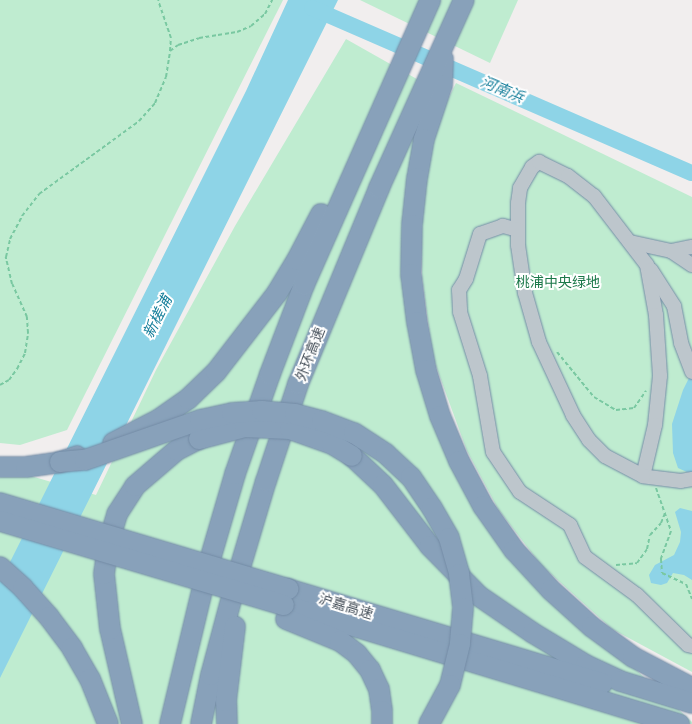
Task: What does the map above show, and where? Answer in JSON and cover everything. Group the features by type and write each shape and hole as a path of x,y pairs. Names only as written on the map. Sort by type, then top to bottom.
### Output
{"highway":[{"path":"411,31 421,0"},
{"path":"60,462 122,440 158,420 188,399 234,352 277,293 316,224 411,31 430,0"},
{"path":"464,0 444,46 435,82 416,178 412,225 411,274 417,322 426,370 440,416 455,452 493,520 514,550 551,590 592,627 633,657 692,688"},
{"path":"170,724 207,570 235,474 270,374 308,276 395,65"},
{"name":"外环高速","path":"201,724 211,674 237,578 298,384 379,188 435,82"},
{"path":"0,467 26,467 84,460 200,420 232,413 262,411 295,414 322,421 354,433 386,454 411,477 432,508 448,538 459,574 462,608 460,644 450,685 429,724"},
{"path":"132,724 110,629 104,574 108,544 117,514 135,486 177,450 199,439 245,427 290,429 332,444 352,456 383,485 430,546 479,596 533,633 586,665 620,681 692,703"},
{"name":"沪嘉高速","path":"0,503 284,604 679,724"},
{"path":"0,521 284,604 357,654 370,670 379,689 382,724"},
{"path":"0,566 43,610 72,648 90,679 106,719"},
{"path":"227,724 226,701 239,599 237,578"},
{"name":"沪嘉高速","path":"284,604 692,711"}],"street":[{"path":"690,367 681,343 674,306 665,289 594,196 568,176 538,162 532,167 520,188 518,245 525,293 538,342 573,415 589,440 605,456 647,477 682,481 692,479"},
{"path":"518,230 503,226 480,234 466,278 459,290 460,312 480,376 493,452 520,492 570,525 585,557 637,595 688,645 692,646"},
{"path":"630,242 671,250 692,247"},
{"path":"671,250 692,265"},
{"path":"647,265 656,315 660,376 647,477"}],"path":[{"path":"0,385 9,380 17,369 25,353 28,334 27,317 12,284 6,258 10,239 22,216 39,194 139,121 155,103 166,77 171,38 158,0"},
{"path":"170,51 178,45 199,38 237,32 251,26 265,14 272,0"},
{"path":"556,350 594,396 616,410 634,408 645,394 648,385"},
{"path":"647,477 665,512 670,537 661,559 662,573 673,580 686,584 692,599"},
{"path":"613,564 620,566 637,563 647,548 650,535 661,524 665,512"}],"green space":[{"path":"0,0 283,0 67,430 20,445 0,443"},
{"path":"360,0 518,0 490,63"},
{"path":"346,39 431,87 409,199 430,407 459,483 498,541 692,724 0,724 0,467 96,495 156,370 235,226"},
{"name":"桃浦中央绿地","path":"456,83 692,197 692,672 612,629 541,565 498,509 467,451 433,358 422,278 421,201 439,117"}],"water":[{"name":"新槎浦","path":"288,0 338,0 0,678 0,582 246,91"},
{"path":"692,372 692,473 689,473 678,468 673,453 672,424 683,390"},
{"path":"680,508 692,511 692,580 684,575 673,573 667,583 661,585 651,583 649,575 655,565 674,555 680,542 681,532 675,512"}],"waterway":[{"name":"河南浜","path":"312,8 692,173"}]}
